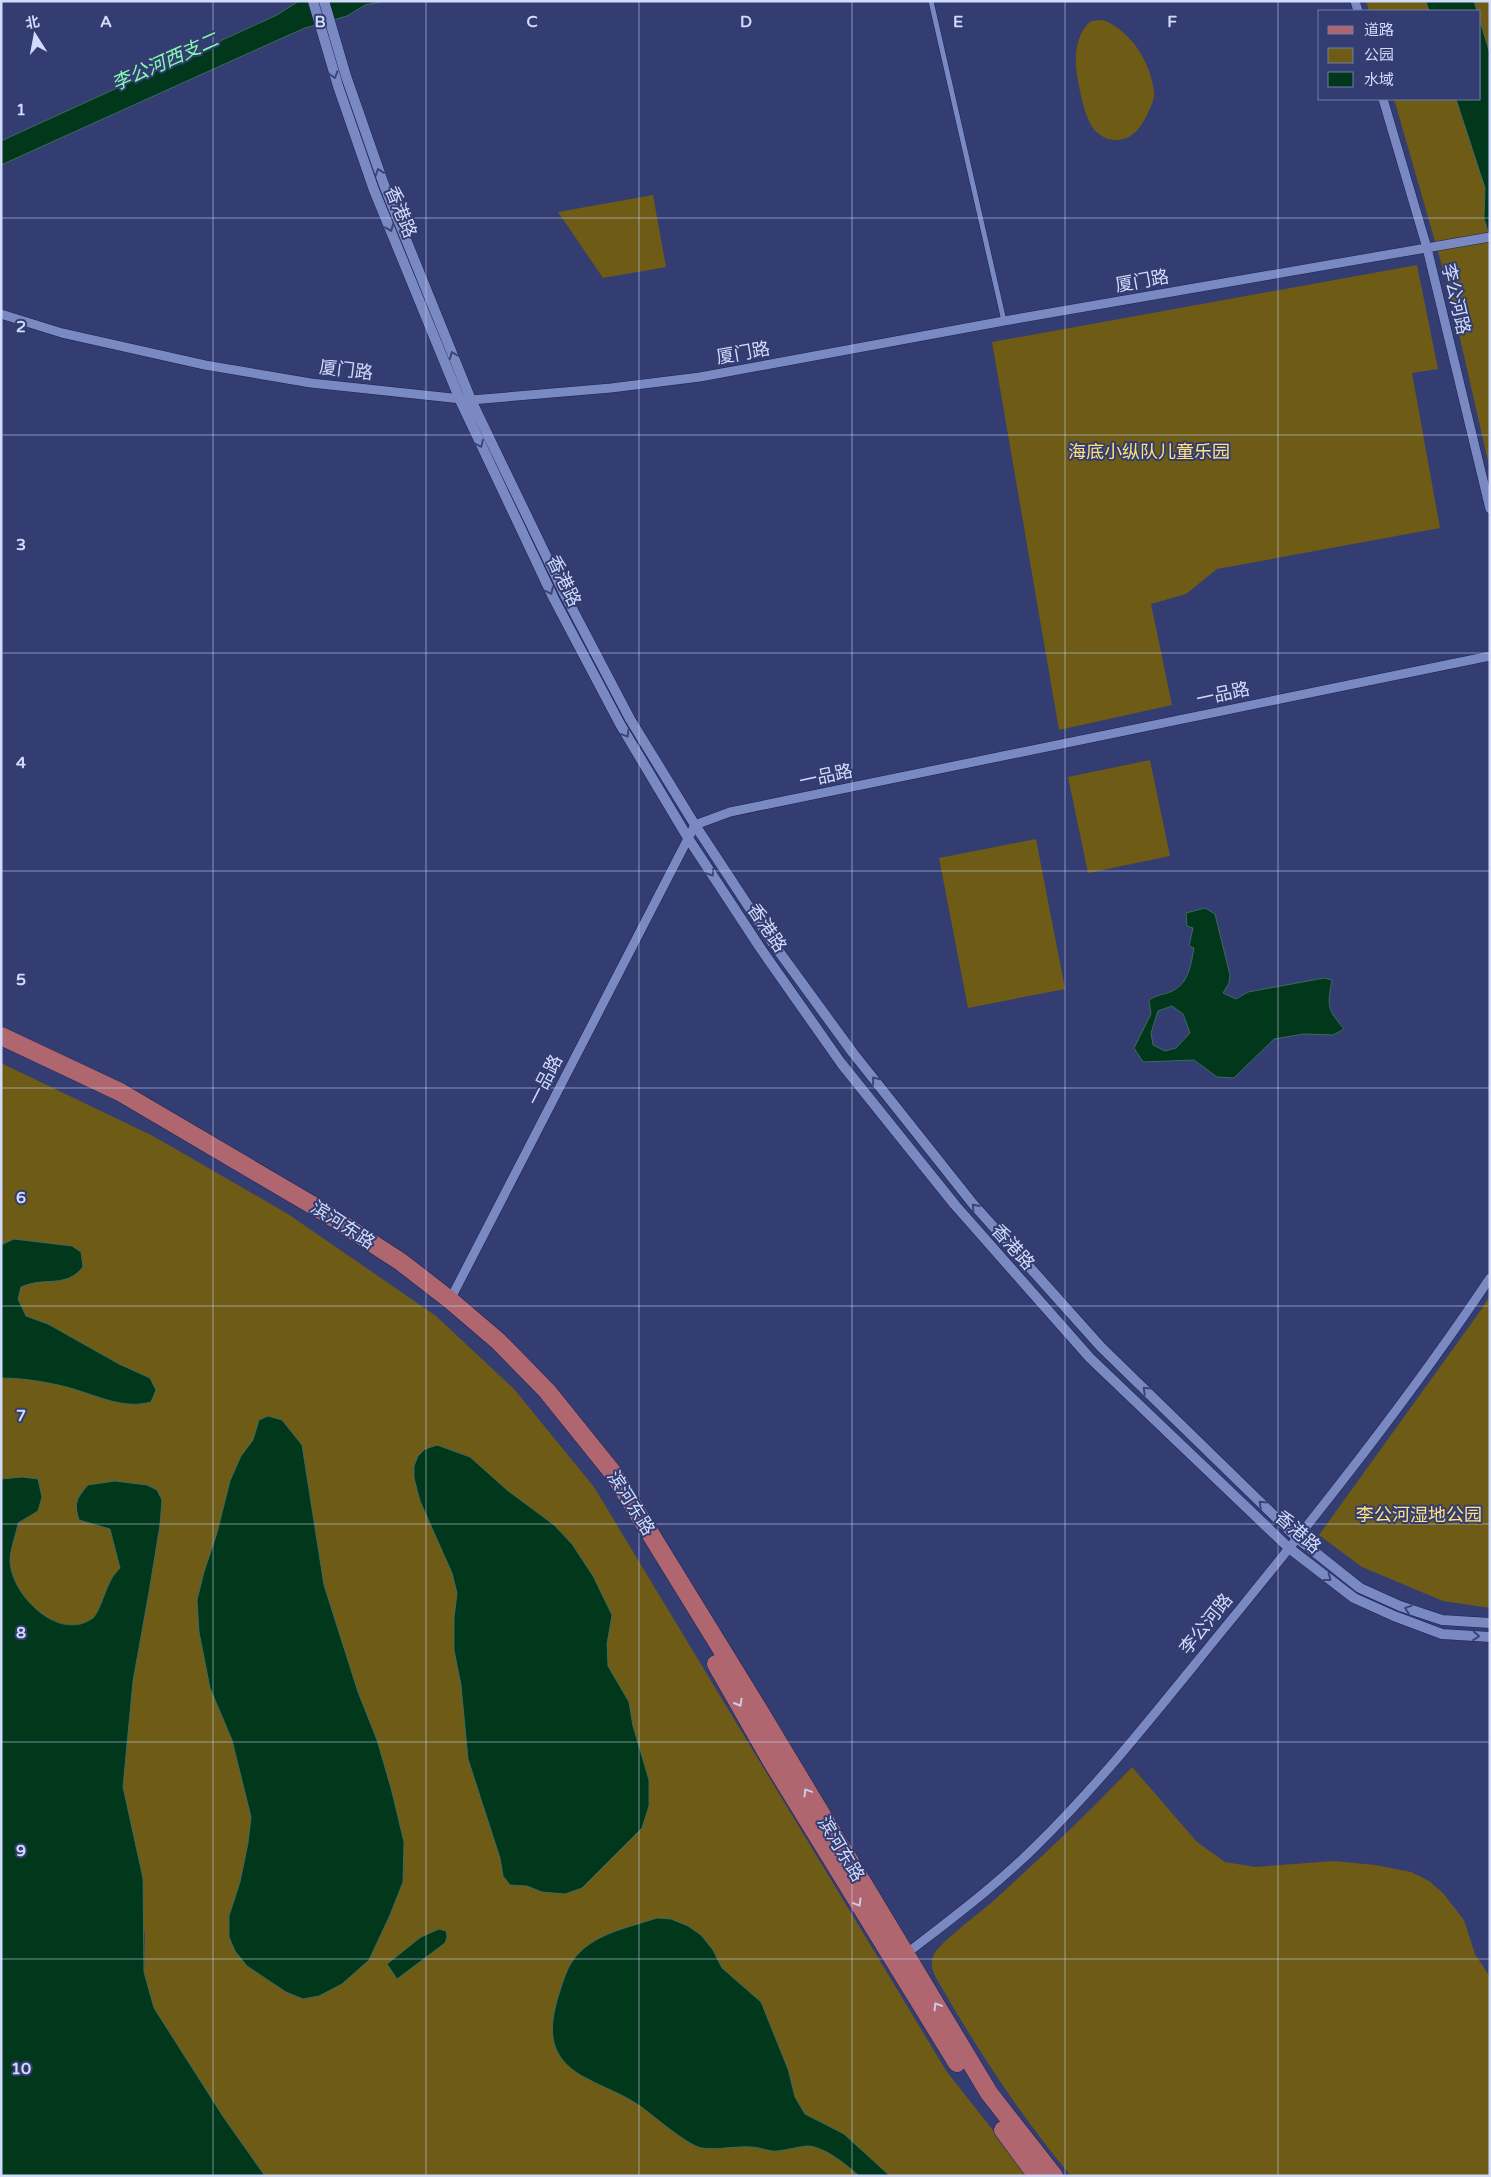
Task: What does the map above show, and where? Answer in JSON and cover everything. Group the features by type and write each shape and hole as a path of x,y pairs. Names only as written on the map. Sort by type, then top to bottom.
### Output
{"main road":[{"name":"香港路","path":"313,1 325,27 384,185 471,400 588,639 630,719 695,825 772,942 853,1052 960,1189 1102,1347 1297,1538 1360,1588 1400,1606 1442,1620 1490,1623"},
{"name":"香港路","path":"324,1 325,27 374,190 460,400 554,599 620,724 688,838 761,949 841,1063 955,1205 1090,1358 1289,1548 1354,1598 1394,1616 1442,1634 1490,1637"},
{"name":"滨河东路","path":"1,1036 120,1092 324,1212 401,1262 498,1341 547,1391 612,1473 990,2094 1054,2176"},
{"name":"滨河东路","path":"1,1048 98,1093 242,1174 322,1223 394,1270 443,1308 487,1346 538,1397 604,1480 728,1684 772,1762 979,2098 1037,2176"}],"street":[{"path":"931,1 1004,321"},
{"name":"李公河路","path":"1383,100 1427,248 1490,509"},
{"name":"厦门路","path":"1,314 62,333 204,365 310,383 471,400 611,388 700,377 1004,321 1490,236"},
{"name":"一品路","path":"450,1300 695,825 730,812 1490,656"},
{"name":"李公河路","path":"906,1954 972,1902 1025,1856 1080,1801 1297,1538 1445,1345 1490,1278"}],"green space":[{"path":"1366,1 1490,1 1490,470 1449,290 1394,100 1481,100 1481,10 1369,10"},
{"path":"1103,20 1122,32 1137,48 1148,69 1154,91 1154,97 1148,113 1141,125 1128,137 1115,140 1106,138 1092,127 1080,92 1077,73 1076,57 1081,33 1091,21"},
{"path":"653,195 666,267 603,278 558,212"},
{"name":"海底小纵队儿童乐园","path":"1417,265 1438,369 1412,373 1440,528 1217,569 1186,594 1151,604 1172,705 1059,730 992,342"},
{"path":"1150,760 1170,856 1088,873 1068,777"},
{"path":"1036,839 1065,989 968,1008 939,858"},
{"path":"1,1063 153,1136 288,1214 436,1316 514,1389 594,1487 947,2072 1029,2176 265,2176 224,2118 154,2008 144,1972 145,1936 132,1830 123,1787 133,1681 149,1592 110,1529 120,1568 111,1580 98,1611 93,1618 79,1624 65,1624 51,1619 38,1611 27,1600 12,1574 10,1556 19,1523 38,1511 22,1477 1,1479"},
{"name":"李公河湿地公园","path":"1490,1295 1490,1608 1443,1601 1362,1567 1319,1535"},
{"path":"1132,1767 1197,1842 1225,1862 1255,1867 1334,1861 1375,1865 1411,1872 1429,1881 1443,1893 1464,1920 1475,1954 1490,1977 1490,2176 1071,2176 1033,2128 982,2054 935,1976 932,1968 932,1959 944,1943 1045,1853"}],"water":[{"path":"299,1 385,1 365,5 347,16 305,28 1,165 1,141 277,15"},
{"path":"1426,1 1474,1 1477,10 1429,10"},
{"path":"1481,24 1490,54 1490,239 1484,218 1485,188 1456,100 1481,100"},
{"path":"1205,908 1215,914 1230,975 1229,983 1223,993 1236,999 1248,992 1324,978 1332,980 1329,996 1331,1012 1344,1029 1333,1035 1304,1034 1274,1039 1234,1078 1217,1077 1194,1060 1143,1062 1134,1048 1151,1014 1149,1000 1179,987 1186,977 1190,966 1194,948 1189,946 1193,928 1187,926 1186,913","holes":["1172,1006 1183,1014 1190,1033 1176,1048 1165,1051 1153,1045 1151,1033 1158,1011"]},
{"path":"14,1239 72,1246 81,1252 83,1267 76,1274 62,1280 39,1282 21,1287 18,1299 26,1316 48,1324 119,1364 150,1378 156,1390 151,1402 128,1404 51,1384 23,1379 1,1378 1,1245"},
{"path":"268,1416 282,1420 302,1445 324,1585 358,1692 377,1740 404,1842 403,1882 369,1960 342,1984 319,1996 303,1999 286,1992 247,1966 235,1951 229,1937 229,1916 240,1882 251,1817 232,1740 210,1688 199,1632 197,1600 230,1481 241,1456 253,1440 259,1420"},
{"path":"437,1445 470,1457 507,1490 554,1525 572,1544 593,1576 612,1615 607,1644 608,1666 629,1702 633,1726 649,1780 649,1806 642,1828 582,1888 565,1894 542,1892 527,1886 510,1885 503,1876 500,1858 468,1759 461,1685 454,1650 454,1618 457,1593 452,1573 420,1501 414,1478 414,1466 418,1456 425,1449"},
{"path":"22,1477 38,1479 42,1497 38,1511 18,1523 10,1556 12,1574 28,1601 39,1612 52,1620 66,1624 80,1624 93,1618 98,1611 112,1578 120,1568 110,1529 79,1520 76,1505 84,1490 88,1485 115,1481 147,1485 157,1490 162,1500 160,1525 133,1681 123,1787 143,1878 144,1972 154,2008 224,2118 265,2176 1,2176 1,1479"},
{"path":"657,1918 671,1919 688,1926 701,1935 713,1950 722,1968 761,2002 788,2069 795,2097 805,2114 844,2134 890,2176 859,2176 835,2157 814,2147 807,2146 774,2151 754,2147 702,2148 696,2146 634,2102 586,2078 571,2068 561,2058 555,2046 553,2020 560,1991 571,1963 580,1952 603,1936"},
{"path":"439,1929 446,1931 445,1943 397,1979 387,1964 421,1937"}],"water label":[{"name":"李公河西支二","path":"165,62"}]}
